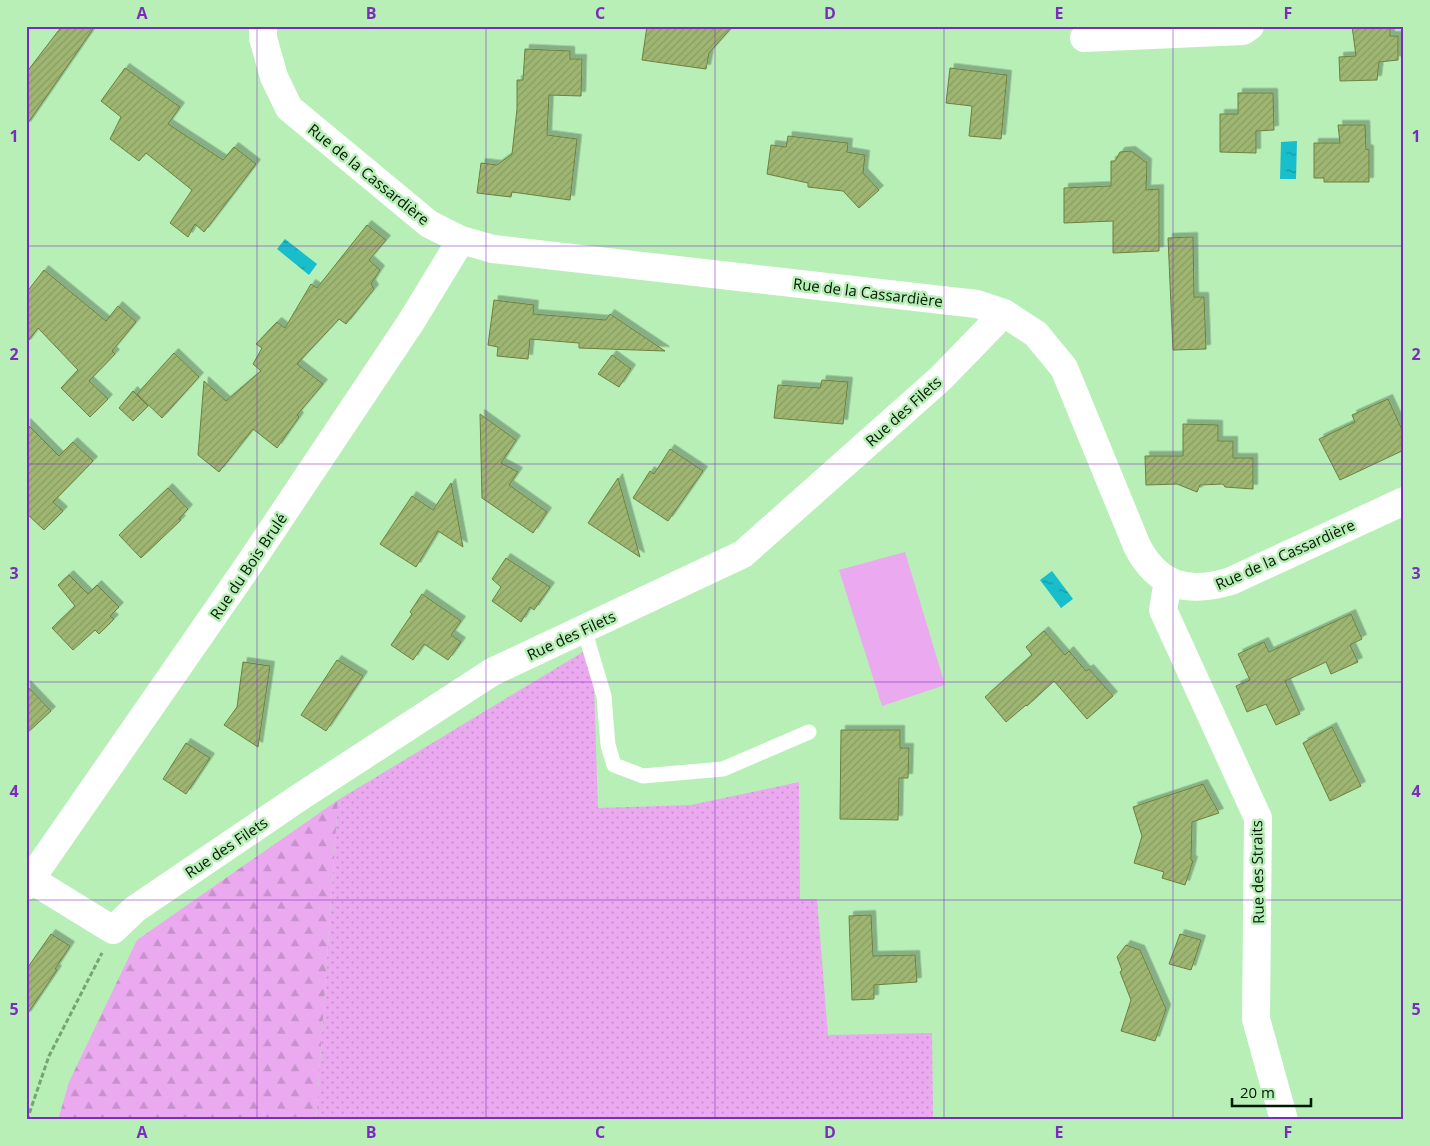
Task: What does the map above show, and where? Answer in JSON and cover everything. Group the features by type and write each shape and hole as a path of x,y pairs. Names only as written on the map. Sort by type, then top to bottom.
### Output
{"street":[{"name":"Rue de la Cassardière","path":"262,26 263,38 274,77 288,108 429,224 461,240 493,249 977,304 1004,313 1036,334 1064,368 1137,546 1153,571 1168,581 1209,588 1231,581 1404,501"},
{"path":"1084,38 1243,31 1250,26"},
{"name":"Rue du Bois Brulé","path":"28,882 250,563 411,322 461,240"},
{"name":"Rue des Filets","path":"113,930 135,909 300,797 492,672 743,554 941,378 1004,313"},
{"name":"Rue des Straits","path":"1168,581 1163,610 1258,818 1256,1019 1284,1120"},
{"path":"28,882 113,930"}],"lane":[{"path":"584,629 604,696 608,745 614,765 643,776 724,769 809,732"}],"path":[{"path":"27,1120 49,1056 113,930"}],"green space":[{"path":"905,552 945,685 882,706 839,570"},
{"path":"583,652 594,684 598,808 691,805 799,782 800,899 817,899 828,1035 932,1033 933,1120 316,1120 338,800"},
{"path":"338,800 316,1120 58,1120 69,1082 137,940"}],"water":[{"path":"1297,141 1296,179 1280,179 1281,142"},
{"path":"285,239 317,264 309,275 277,249"},
{"path":"1052,571 1073,599 1061,608 1040,580"}],"building":[{"path":"62,26 95,26 26,126 26,73"},
{"path":"647,26 733,26 709,53 706,69 642,60"},
{"path":"1352,26 1390,26 1390,36 1398,36 1398,60 1379,62 1377,80 1340,81 1339,57 1356,56"},
{"path":"525,49 570,51 570,59 582,59 581,96 549,95 547,135 577,139 570,200 512,192 511,197 477,193 481,163 497,165 512,154 517,109 517,80 523,80"},
{"path":"125,68 180,107 168,124 223,160 234,147 256,164 204,232 195,224 188,237 170,223 192,190 146,153 139,161 110,139 121,117 101,101"},
{"path":"950,68 1007,75 1001,139 969,136 972,106 946,103"},
{"path":"1238,93 1273,93 1274,130 1256,131 1256,153 1220,152 1220,114 1238,114"},
{"path":"1338,125 1365,125 1366,149 1369,150 1369,182 1324,182 1324,178 1314,178 1314,143 1340,143"},
{"path":"788,136 848,143 847,152 865,155 863,173 879,190 859,208 843,191 808,187 808,183 767,174 771,145 786,147"},
{"path":"1131,151 1147,163 1146,190 1159,189 1159,251 1113,253 1113,221 1064,223 1064,188 1111,186 1111,161 1115,161 1120,152"},
{"path":"367,225 386,240 369,260 380,270 371,284 374,289 346,324 339,319 297,364 323,384 297,415 299,417 277,448 253,429 219,472 198,455 204,381 226,401 261,371 253,364 262,348 256,344 277,322 285,328 311,284 317,288"},
{"path":"1193,237 1194,297 1204,297 1206,349 1173,350 1168,238"},
{"path":"44,270 106,321 118,306 136,322 112,351 115,354 89,381 108,399 90,417 61,388 78,370 38,328 26,344 26,293"},
{"path":"494,300 534,305 533,314 606,320 610,314 665,351 579,348 579,343 530,339 528,359 497,356 498,347 488,345"},
{"path":"174,353 199,377 162,418 137,394"},
{"path":"612,355 631,369 619,387 598,374"},
{"path":"822,380 848,382 843,424 774,418 778,385 820,388"},
{"path":"133,391 148,406 133,421 119,408"},
{"path":"1388,399 1404,434 1404,450 1340,480 1319,439 1355,422 1352,415"},
{"path":"480,414 516,440 501,463 518,472 509,485 547,512 533,533 482,498"},
{"path":"26,423 59,456 73,442 93,461 53,502 63,511 44,530 26,513"},
{"path":"1183,424 1218,425 1218,441 1233,441 1233,458 1253,458 1253,489 1225,487 1223,484 1200,485 1197,492 1177,484 1146,485 1145,456 1183,456"},
{"path":"670,449 703,471 668,521 633,498 650,471 654,474"},
{"path":"618,478 640,557 588,523"},
{"path":"451,483 463,547 438,531 416,567 380,544 412,496 433,510"},
{"path":"168,488 188,509 179,519 181,520 141,558 119,535"},
{"path":"506,558 550,587 534,610 530,607 521,622 492,601 501,587 492,579"},
{"path":"69,575 88,594 97,585 119,607 110,616 114,619 99,634 95,630 73,650 52,628 75,606 58,585"},
{"path":"422,594 461,621 451,635 461,642 448,660 424,644 413,660 391,645 412,614 410,612"},
{"path":"1351,614 1362,639 1350,645 1358,662 1331,674 1326,662 1285,681 1300,714 1276,725 1266,704 1247,712 1236,686 1250,680 1238,654 1264,642 1269,652"},
{"path":"1044,631 1065,655 1069,651 1086,671 1089,669 1113,696 1087,719 1054,681 1006,722 985,697 1032,655 1026,647"},
{"path":"337,660 363,676 326,731 301,715"},
{"path":"243,662 270,666 258,747 224,725 237,707"},
{"path":"26,685 51,711 26,734"},
{"path":"1332,727 1361,786 1330,801 1303,743"},
{"path":"841,730 900,730 900,748 909,748 908,778 899,778 898,820 840,819"},
{"path":"186,743 210,758 186,794 163,779"},
{"path":"1203,784 1219,813 1192,822 1191,860 1193,861 1185,885 1162,878 1164,872 1134,863 1142,836 1133,807"},
{"path":"871,915 873,956 915,955 917,982 874,985 874,999 852,1000 849,916"},
{"path":"51,934 70,946 55,969 57,970 26,1016 26,970"},
{"path":"1180,934 1201,940 1191,970 1169,964"},
{"path":"1126,945 1140,950 1166,1009 1155,1041 1121,1031 1131,1000 1120,972 1122,970 1117,957"}]}
